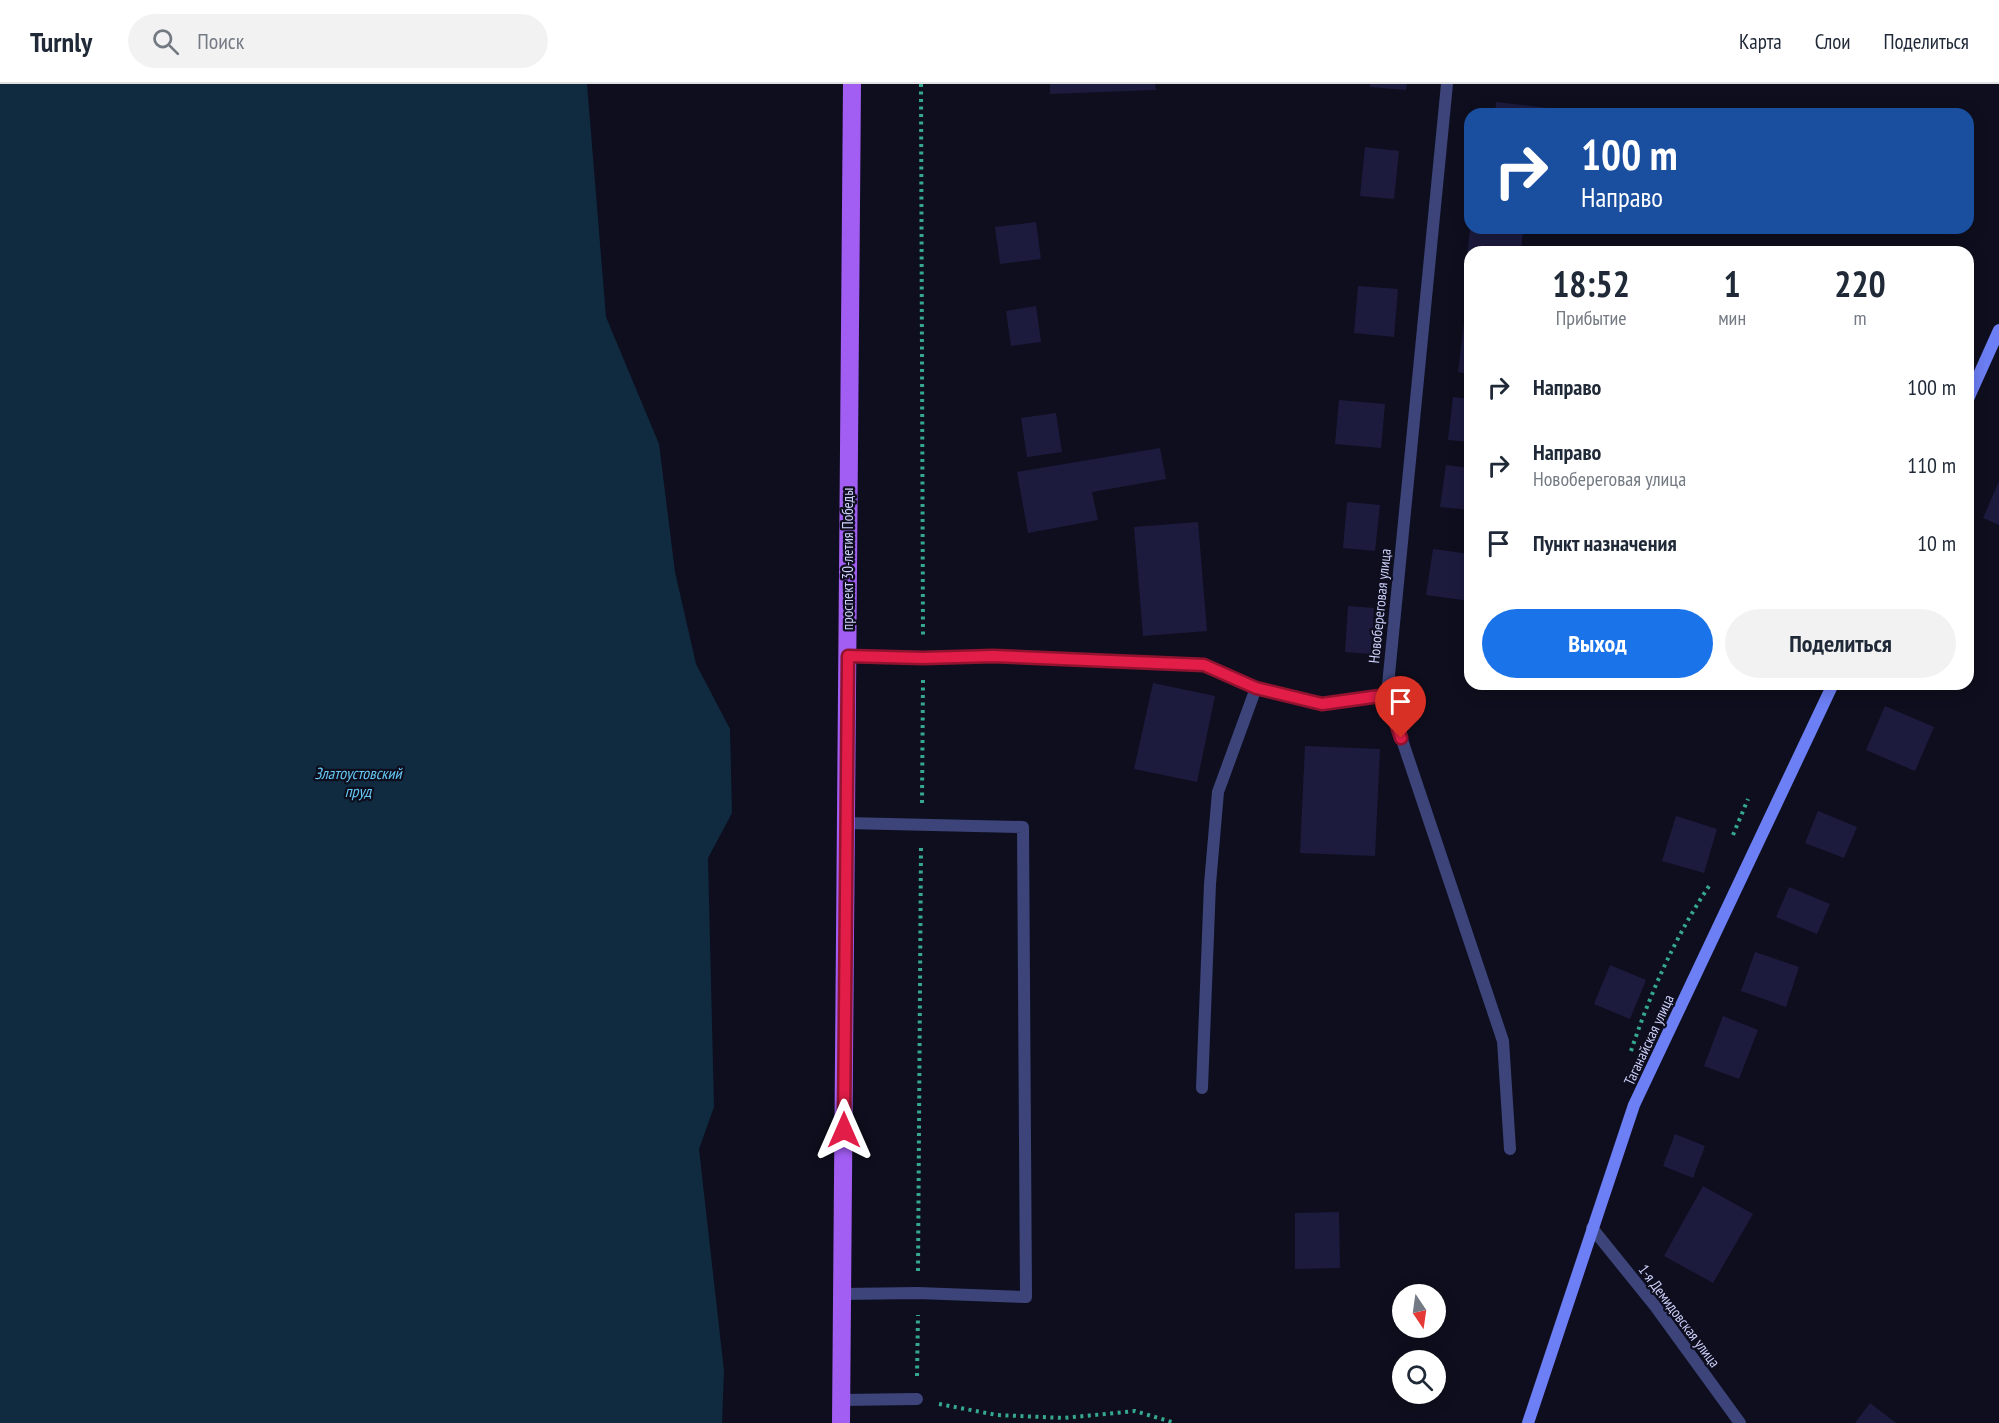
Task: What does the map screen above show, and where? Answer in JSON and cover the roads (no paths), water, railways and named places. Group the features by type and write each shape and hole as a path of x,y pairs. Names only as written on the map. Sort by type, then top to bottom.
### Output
{"main road":[{"name":"проспект 30-летия Победы","path":"841,1423 852,84"},
{"path":"1974,386 1999,330"},
{"name":"Таганайская улица","path":"1528,1423 1634,1105 1830,690"}],"street":[{"name":"Новобереговая улица","path":"1447,84 1387,695 1503,1041 1510,1149"},
{"path":"848,656 923,658 993,656 1204,665 1256,688 1322,704 1387,695"},
{"path":"1202,1088 1210,884 1218,792 1256,688"},
{"path":"842,1294 918,1293 1026,1297 1023,827 846,823"},
{"name":"1-я Демидовская улица","path":"1592,1228 1655,1306 1740,1423"},
{"path":"841,1401 917,1399"}],"water":[{"name":"Златоустовский пруд","path":"0,84 587,84 606,317 659,444 675,572 696,664 730,729 732,813 708,858 714,1107 699,1149 724,1371 722,1423 0,1423"}]}
